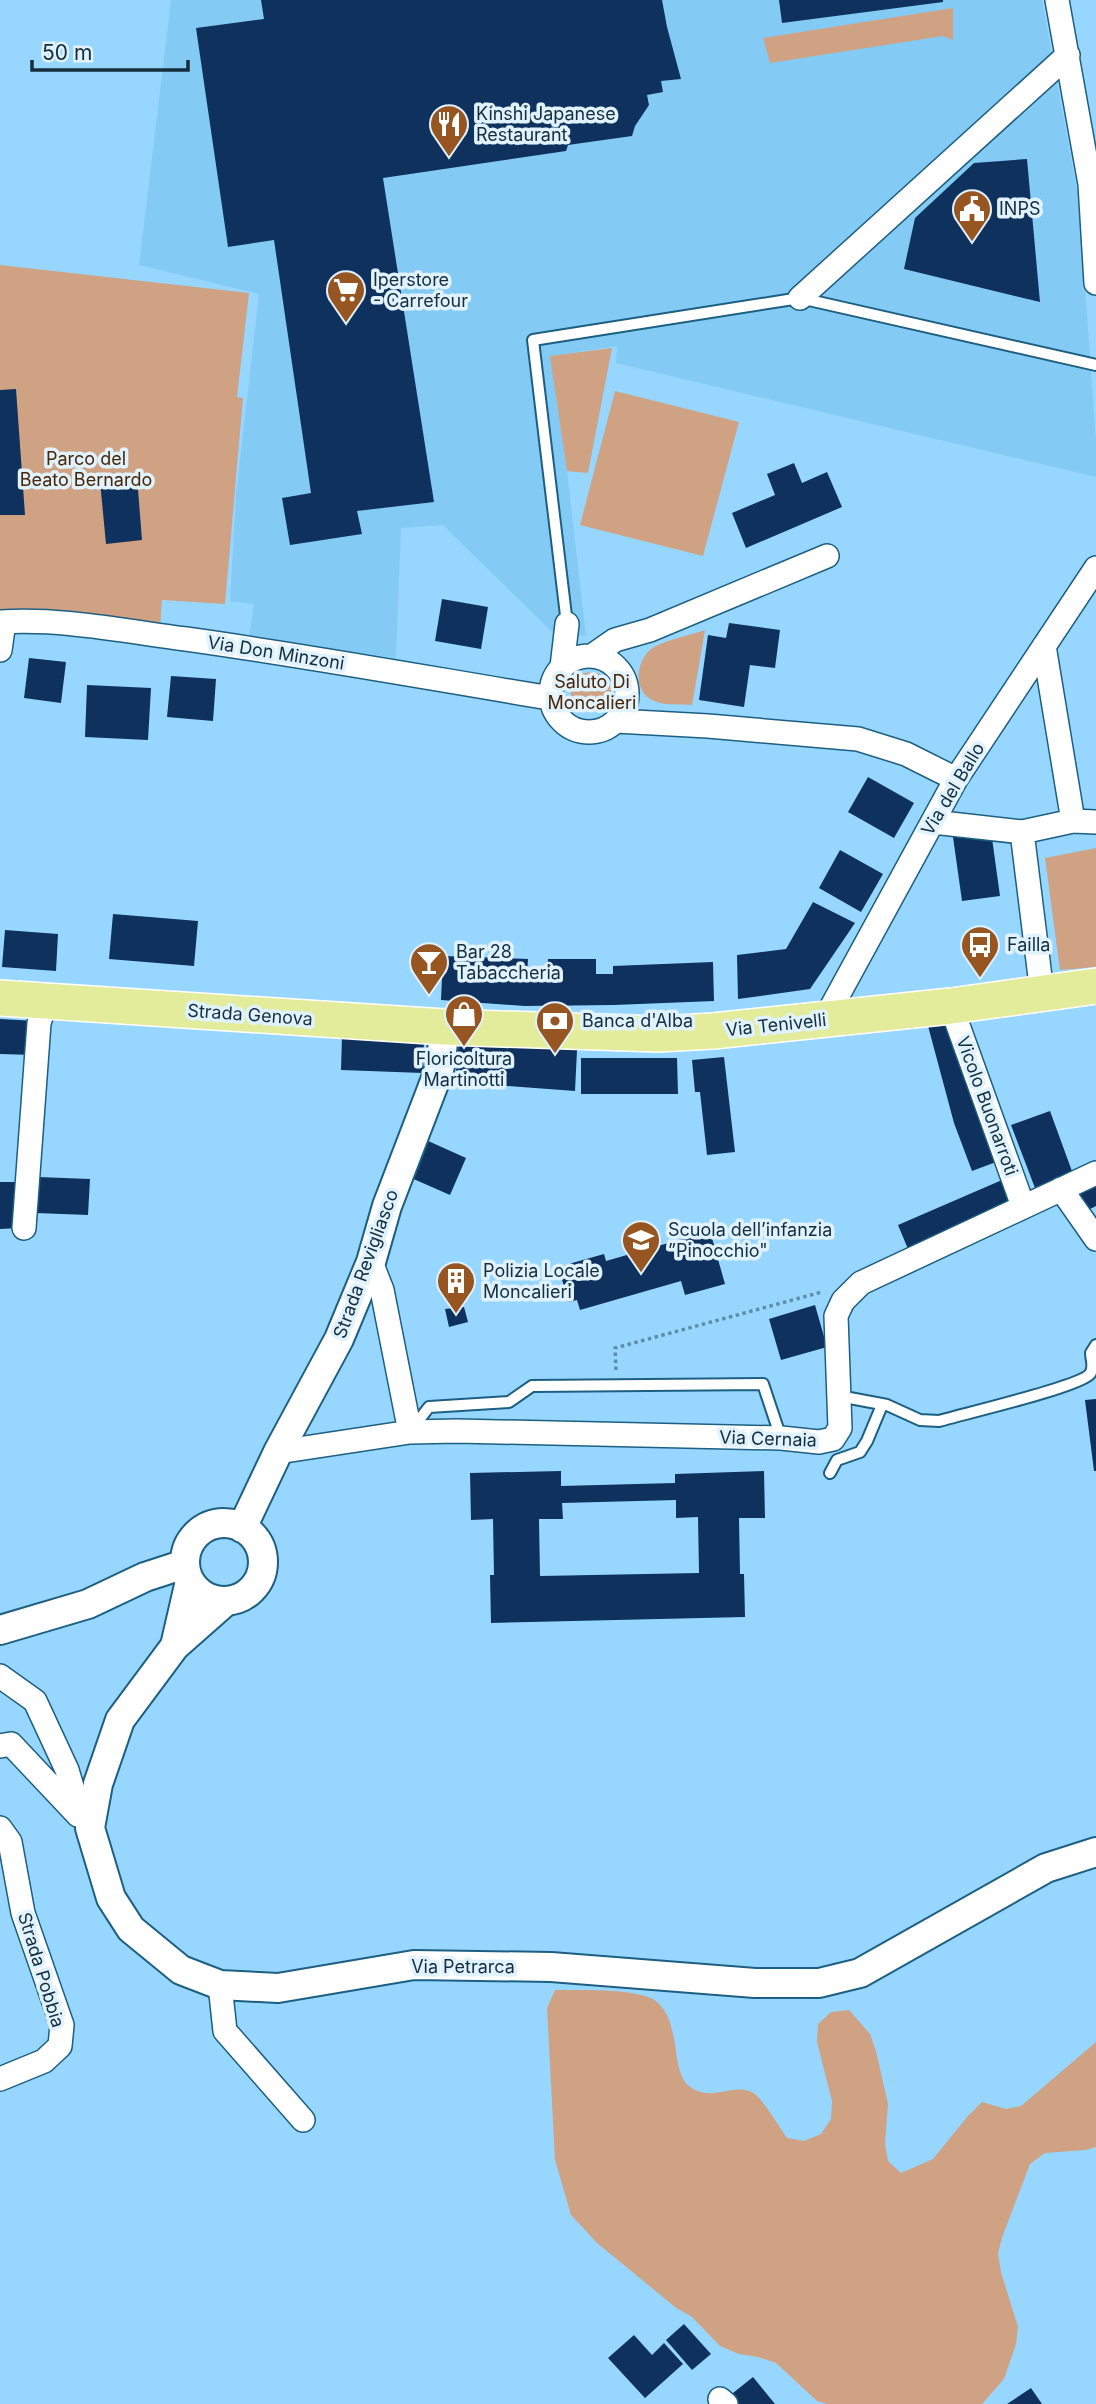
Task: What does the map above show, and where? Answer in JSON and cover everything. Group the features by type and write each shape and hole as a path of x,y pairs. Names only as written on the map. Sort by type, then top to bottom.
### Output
{"main road":[{"name":"Via Tenivelli","path":"449,1027 658,1034 713,1031 951,1006 1096,986"},
{"name":"Strada Genova","path":"0,998 449,1027"}],"street":[{"path":"1057,0 1090,184 1096,283"},
{"path":"800,298 1068,55"},
{"path":"567,624 589,656 602,658 620,671 626,683 626,705 616,721 606,729 594,733 570,729 560,721 553,710 551,687 562,667 569,661 589,656 615,640 650,630 827,556"},
{"name":"Via del Ballo","path":"825,1019 956,779 1096,568"},
{"name":"Via Don Minzoni","path":"2,622 50,621 150,634 258,649 550,698"},
{"path":"0,650 2,622"},
{"path":"562,667 567,624"},
{"path":"620,671 629,655 650,630"},
{"path":"1044,646 1073,821"},
{"path":"627,696 663,723"},
{"path":"616,721 858,739 906,754 956,779"},
{"path":"933,822 1022,832 1073,821 1096,822"},
{"path":"1022,832 1042,993"},
{"path":"24,1228 39,1023 46,1001"},
{"name":"Vicolo Buonarroti","path":"951,1006 1023,1206"},
{"name":"Strada Revigliasco","path":"242,1528 278,1452 339,1339 371,1262 387,1206 440,1066 449,1027"},
{"path":"843,1301 861,1283 1096,1172"},
{"path":"1061,1189 1096,1239"},
{"path":"371,1262 382,1290 410,1432"},
{"name":"Via Cernaia","path":"278,1452 410,1432 781,1438 819,1442 833,1439 840,1428 836,1316 843,1301"},
{"path":"219,1524 242,1528 252,1535 259,1546 262,1570 258,1582 239,1598 226,1601 205,1596 188,1573 186,1553 191,1542 198,1533 219,1524"},
{"path":"0,1630 88,1604 145,1577 188,1573"},
{"name":"Via Petrarca","path":"175,1646 188,1573"},
{"name":"Via Petrarca","path":"226,1601 175,1646 120,1720 98,1784 82,1819 111,1898 131,1929 181,1970 220,1985 278,1988 414,1965 551,1967 755,1983 819,1983 860,1973 1046,1868 1096,1852"},
{"path":"0,1676 35,1701 67,1770 82,1819"},
{"path":"0,1746 11,1744 82,1819"},
{"name":"Strada Pobbia","path":"0,1828 10,1842 23,1913 62,2025 60,2046 44,2061 0,2079"},
{"path":"220,1985 225,2031 303,2120"}],"lane":[{"path":"567,624 533,340 800,298 1096,365"},
{"path":"839,1396 887,1405 920,1420 939,1421 1062,1387 1088,1376 1093,1368 1091,1353 1096,1345"},
{"path":"410,1432 429,1407 509,1402 532,1386 763,1384 781,1438"},
{"path":"830,1473 837,1460 860,1452 882,1405"}],"path":[{"path":"617,1385 615,1348 824,1291 843,1301"}],"shaded area":[{"path":"171,0 1042,0 1079,201 1096,441 1096,477 616,363 617,346 551,356 586,636 552,632 443,525 401,528 396,658 249,637 254,604 230,601 236,495 259,294 139,265"}],"green space":[{"path":"953,8 953,40 943,36 770,63 763,38"},
{"name":"Parco del Beato Bernardo","path":"0,265 249,293 237,397 243,398 225,604 162,600 160,627 41,609 0,612"},
{"path":"612,348 588,473 567,471 550,356"},
{"path":"615,391 739,422 703,556 580,525"},
{"path":"705,630 692,705 663,704 647,697 639,683 639,675 643,659 648,652 665,642"},
{"name":"Saluto Di Moncalieri","path":"591,672 599,673 605,678 610,684 610,700 605,706 599,711 591,712 583,711 577,706 572,700 571,692 572,684 577,678 583,673"},
{"path":"1096,848 1096,967 1060,970 1045,858"},
{"path":"555,1990 623,1992 656,2001 669,2021 680,2072 688,2085 705,2093 747,2090 755,2094 767,2108 787,2138 804,2141 821,2134 831,2119 832,2101 817,2042 818,2024 831,2012 849,2010 870,2034 876,2051 888,2104 885,2143 888,2161 901,2173 933,2159 982,2102 1006,2109 1021,2106 1096,2042 1096,2147 1045,2153 1030,2164 998,2253 1018,2327 1016,2344 1004,2379 982,2404 827,2404 817,2401 776,2363 739,2354 720,2346 692,2317 675,2307 597,2243 571,2215 555,2160 547,2008"}],"building":[{"name":"Iperstore - Carrefour","path":"261,0 662,0 681,79 661,81 663,92 647,95 649,105 635,126 632,136 568,145 566,151 383,178 434,502 357,511 362,534 290,545 282,498 311,493 274,240 228,247 196,28 264,19"},
{"path":"779,0 943,0 943,2 782,23"},
{"name":"INPS","path":"1027,159 1040,302 904,269 915,218 974,163"},
{"path":"16,389 25,515 0,515 0,390"},
{"path":"794,463 802,483 827,472 842,507 746,548 732,513 775,495 767,474"},
{"path":"137,477 142,540 106,544 100,481"},
{"path":"442,599 488,607 481,649 435,641"},
{"path":"729,623 780,630 775,668 750,665 744,707 699,700 708,635 726,638"},
{"path":"29,658 66,662 61,703 24,698"},
{"path":"171,676 216,679 213,721 167,717"},
{"path":"87,685 151,688 148,740 85,737"},
{"path":"868,777 914,803 894,838 848,812"},
{"path":"991,831 1000,896 962,901 953,837"},
{"path":"840,850 883,874 861,912 819,888"},
{"path":"813,902 855,923 810,989 738,999 737,955 786,949"},
{"path":"113,914 198,921 194,966 109,959"},
{"path":"5,930 58,934 56,971 2,967"},
{"path":"443,956 528,959 527,976 547,975 548,959 596,959 596,974 613,974 613,966 713,962 714,1001 525,1006 441,1000"},
{"path":"0,1019 36,1021 34,1055 0,1054"},
{"path":"948,1023 996,1162 972,1171 954,1123 928,1026"},
{"path":"342,1036 424,1040 423,1073 341,1070"},
{"path":"459,1040 577,1050 575,1091 455,1082"},
{"path":"724,1057 735,1152 707,1155 700,1092 695,1092 692,1060"},
{"path":"581,1058 677,1058 678,1094 581,1094"},
{"path":"1050,1111 1073,1174 1035,1188 1011,1125"},
{"path":"426,1140 466,1158 450,1195 409,1177"},
{"path":"38,1177 90,1179 88,1215 36,1213"},
{"path":"1096,1179 1096,1206 1086,1211 1075,1191"},
{"path":"1002,1180 1012,1204 908,1249 898,1225"},
{"path":"0,1182 18,1182 19,1228 0,1229"},
{"name":"Scuola dell’infanzia ”Pinocchio\"","path":"710,1231 725,1284 685,1295 681,1281 580,1310 577,1300 569,1302 558,1267 604,1254 606,1261"},
{"path":"815,1305 827,1347 781,1360 769,1319"},
{"name":"Polizia Locale Moncalieri","path":"464,1307 468,1322 449,1327 445,1309"},
{"path":"1096,1399 1096,1471 1094,1471 1085,1400"},
{"path":"561,1471 561,1486 675,1483 675,1474 764,1471 765,1518 739,1518 740,1574 744,1574 745,1617 491,1623 493,1519 471,1520 470,1473","holes":["676,1500 676,1518 698,1517 699,1573 540,1576 539,1519 563,1519 562,1503"]},
{"path":"684,2324 711,2354 692,2370 666,2340"},
{"path":"634,2335 652,2355 664,2343 683,2364 645,2398 608,2358"},
{"path":"753,2377 775,2404 733,2404 728,2397"},
{"path":"1031,2388 1042,2404 1007,2404"}],"place":[{"name":"Kinshi Japanese Restaurant","path":"449,158"},
{"name":"INPS","path":"972,243"},
{"name":"Iperstore - Carrefour","path":"346,324"},
{"name":"Failla","path":"980,979"},
{"name":"Bar 28 Tabaccheria","path":"429,996"},
{"name":"Floricoltura Martinotti","path":"464,1048"},
{"name":"Banca d'Alba","path":"555,1055"},
{"name":"Scuola dell’infanzia ”Pinocchio\"","path":"641,1274"},
{"name":"Polizia Locale Moncalieri","path":"456,1315"}]}
